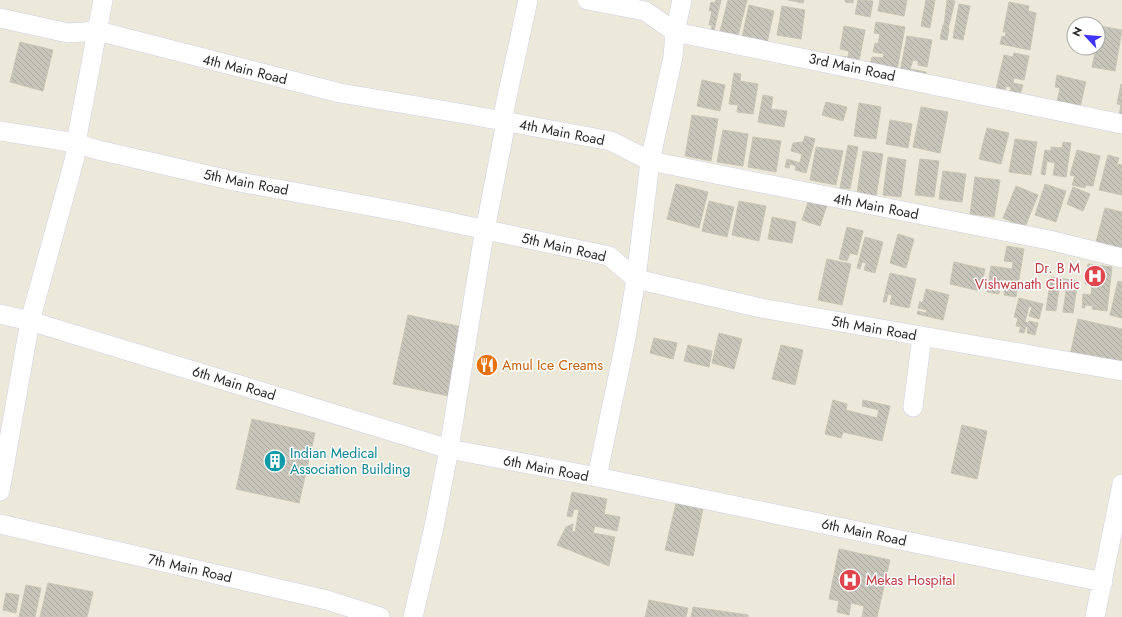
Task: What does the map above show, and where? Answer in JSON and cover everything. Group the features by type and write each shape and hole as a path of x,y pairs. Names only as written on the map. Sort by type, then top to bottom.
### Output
{"street":[{"path":"0,491 30,321 75,156 76,143 103,0"},
{"path":"413,617 434,527 449,449 485,230 506,122 502,120 528,0"},
{"name":"3rd Main Road","path":"587,0 645,11 675,32 1122,124"},
{"path":"597,477 636,279 650,161 673,57 675,32 682,0"},
{"name":"4th Main Road","path":"0,18 68,32 98,31 340,93 502,120 611,141 650,161 1049,240 1122,258"},
{"name":"5th Main Road","path":"0,131 76,143 98,150 234,181 407,213 609,256 636,279 761,308 1122,370"},
{"name":"6th Main Road","path":"0,314 30,321 449,449 597,477 1103,582"},
{"path":"913,407 922,336"},
{"path":"1095,617 1122,484"},
{"name":"7th Main Road","path":"0,524 327,600 380,617"}],"building":[{"path":"716,0 721,0 714,31 711,30 712,25 709,25 712,11 709,11 711,2 715,3"},
{"path":"728,0 747,0 738,36 720,31"},
{"path":"788,0 804,0 803,3"},
{"path":"845,0 853,0 853,3 845,2"},
{"path":"858,0 873,1 870,17 855,14"},
{"path":"880,0 907,0 904,16 878,11"},
{"path":"926,0 935,0 930,28 921,26"},
{"path":"947,0 955,1 948,29 947,40 940,39 944,25"},
{"path":"1009,2 1029,6 1028,11 1036,13 1030,50 1000,44 1002,36 1005,37 1006,32 1003,32"},
{"path":"959,4 970,6 963,40 953,38"},
{"path":"749,5 774,11 766,47 741,42"},
{"path":"782,6 805,10 801,39 777,35"},
{"path":"876,22 905,27 897,70 870,65 872,57 883,58 884,54 873,52 875,43 878,44 880,34 874,33"},
{"path":"844,26 865,30 858,66 838,62 839,56 848,57 849,51 840,49"},
{"path":"1106,27 1122,30 1115,71 1092,67 1094,56 1106,56"},
{"path":"907,36 932,40 927,67 918,65 918,61 913,60 910,69 926,72 926,77 900,72"},
{"path":"20,42 53,50 43,91 10,82"},
{"path":"1014,53 1029,56 1024,80 1014,78 1013,83 1023,85 1020,95 1010,92 1011,87 1006,86 1005,91 996,89 1004,55 1013,57"},
{"path":"734,73 741,74 740,81 758,84 753,114 737,112 738,105 729,104"},
{"path":"1057,75 1086,82 1079,111 1056,106 1060,88 1055,87"},
{"path":"702,80 725,85 720,111 697,106"},
{"path":"1121,84 1122,116 1119,116 1121,105 1117,104"},
{"path":"763,95 773,97 771,109 787,111 784,127 758,122"},
{"path":"826,102 847,107 843,121 822,115"},
{"path":"859,103 881,107 876,139 854,136"},
{"path":"921,107 948,112 940,153 913,147"},
{"path":"692,115 718,119 711,161 685,156"},
{"path":"890,120 912,124 908,148 886,144"},
{"path":"987,128 1009,133 1001,164 979,159"},
{"path":"723,130 748,134 743,166 717,162"},
{"path":"805,136 815,139 806,173 795,170 796,166 790,164 789,168 785,167 787,159 800,163 802,154 791,151 793,143 803,142"},
{"path":"753,137 781,141 776,172 748,167"},
{"path":"1015,139 1037,142 1031,175 1009,172"},
{"path":"1063,142 1071,143 1066,177 1053,175 1055,163 1047,161 1045,175 1041,174 1045,150 1051,151 1051,147 1062,148"},
{"path":"848,145 858,147 850,189 840,188"},
{"path":"816,147 843,151 836,185 810,180"},
{"path":"1077,150 1100,156 1093,186 1086,185 1085,188 1072,185 1075,176 1070,175"},
{"path":"863,151 883,154 876,196 857,194"},
{"path":"1108,155 1119,158 1117,164 1122,165 1122,195 1099,190"},
{"path":"888,157 906,160 901,197 883,195"},
{"path":"920,159 939,161 934,197 915,195"},
{"path":"943,171 966,174 962,202 939,199"},
{"path":"975,177 1000,180 994,217 970,214"},
{"path":"676,184 708,192 699,228 667,219"},
{"path":"1045,184 1066,191 1056,222 1035,215"},
{"path":"1016,186 1038,195 1025,227 1003,218"},
{"path":"1073,187 1090,194 1083,211 1067,204"},
{"path":"809,199 827,205 820,226 802,220"},
{"path":"709,201 734,207 727,237 702,231"},
{"path":"739,201 766,206 759,241 732,235"},
{"path":"1105,208 1122,212 1122,249 1096,242"},
{"path":"772,217 796,222 792,243 768,239"},
{"path":"847,227 863,231 857,255 850,253 847,261 839,259"},
{"path":"898,234 914,239 906,268 890,263"},
{"path":"865,237 883,242 875,273 864,270 866,263 862,262 860,269 857,268"},
{"path":"1007,246 1024,249 1016,297 1004,295 1005,286 1000,286 999,294 987,292 991,266 1012,269 1013,262 1004,261"},
{"path":"827,259 851,264 842,305 818,300"},
{"path":"954,262 985,269 980,291 950,284"},
{"path":"1088,264 1112,267 1107,311 1092,309 1093,306 1085,305 1085,308 1082,308 1083,294 1091,295 1092,285 1085,284"},
{"path":"890,273 916,279 909,308 890,304 892,295 888,294 886,302 883,302"},
{"path":"1051,277 1078,281 1073,313 1063,312 1066,291 1059,289 1056,311 1046,310"},
{"path":"1118,281 1122,282 1122,318 1110,315"},
{"path":"926,289 949,295 943,320 917,314 918,311 926,313 927,310 918,308 920,301 921,303 923,301"},
{"path":"1019,298 1043,304 1039,319 1029,316 1032,307 1029,306 1025,322 1028,323 1029,321 1038,323 1035,335 1027,333 1028,327 1026,326 1024,333 1019,332 1021,327 1016,326 1018,318 1014,317"},
{"path":"408,315 462,327 448,396 393,384"},
{"path":"1078,319 1122,329 1122,367 1070,355"},
{"path":"719,333 742,339 734,369 712,363"},
{"path":"654,338 677,343 673,359 650,353"},
{"path":"688,345 712,351 709,367 684,361"},
{"path":"781,345 803,350 795,385 772,379"},
{"path":"833,400 847,404 846,410 877,418 879,410 862,406 863,400 890,406 882,441 843,432 841,438 825,434"},
{"name":"Indian Medical Association Building","path":"252,419 315,433 299,503 236,489"},
{"path":"962,425 987,431 977,479 951,473"},
{"path":"572,492 607,499 604,514 620,517 617,531 595,526 593,533 615,537 609,566 557,545 566,527 573,524 572,531 575,532 579,510 574,509 572,517 567,516"},
{"path":"676,503 703,509 693,556 665,550"},
{"path":"839,549 890,560 877,617 862,617 864,606 851,603 849,615 837,612 839,601 829,599"},
{"path":"48,583 93,592 87,617 40,617"},
{"path":"26,585 41,588 35,617 19,617"},
{"path":"6,593 19,595 16,613 3,610"},
{"path":"649,600 688,608 686,617 645,617"},
{"path":"693,607 748,615 748,617 691,617"}],"place":[{"name":"Dr. B M Vishwanath Clinic","path":"1095,276"},
{"name":"Amul Ice Creams","path":"487,365"},
{"name":"Indian Medical Association Building","path":"275,461"},
{"name":"Mekas Hospital","path":"850,580"}]}
